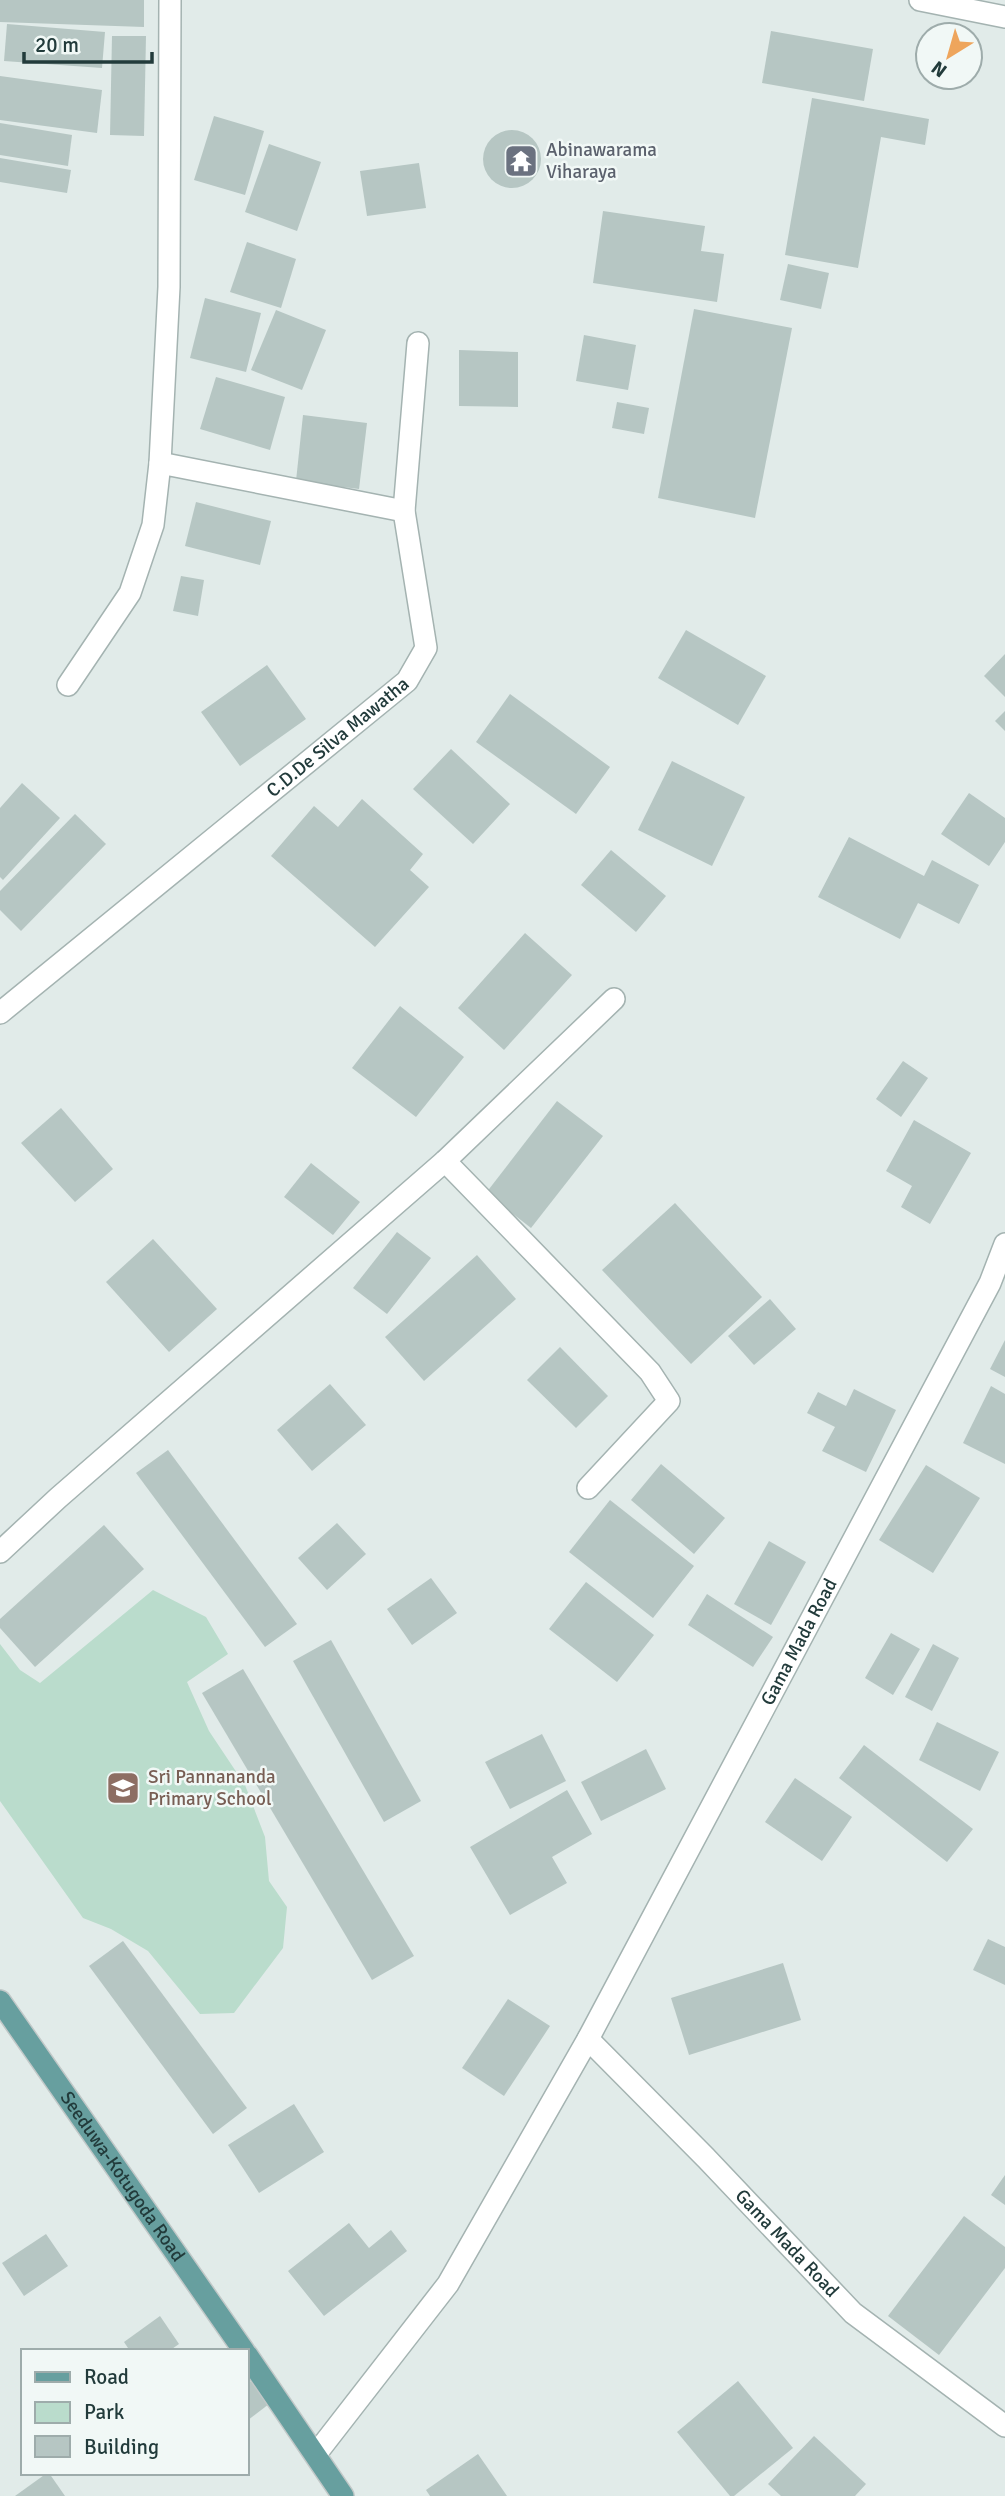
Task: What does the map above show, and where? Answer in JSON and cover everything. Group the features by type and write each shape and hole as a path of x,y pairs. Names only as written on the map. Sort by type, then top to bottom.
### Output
{"main road":[{"name":"Seeduwa-Kotugoda Road","path":"0,2001 242,2349"},
{"name":"Seeduwa-Kotugoda Road","path":"248,2357 342,2496"}],"street":[{"path":"68,685 130,593 153,525 160,463 169,287 170,0"},
{"path":"920,0 1005,17"},
{"name":"C.D.De Silva Mawatha","path":"0,1013 407,681 426,648 404,511 418,343"},
{"path":"160,463 404,511"},
{"path":"0,1552 445,1161 614,999"},
{"path":"445,1161 650,1372 669,1401 589,1488"},
{"name":"Gama Mada Road","path":"316,2454 449,2284 588,2039 990,1283 1005,1244"},
{"name":"Gama Mada Road","path":"588,2039 853,2313 1005,2426"}],"green space":[{"path":"153,1590 206,1617 228,1654 187,1682 209,1731 245,1785 265,1837 269,1881 287,1907 283,1948 234,2013 200,2014 148,1951 111,1929 83,1918 0,1801 0,1644 20,1670 40,1683"}],"building":[{"path":"0,0 144,0 144,27 0,22"},
{"path":"7,24 105,32 102,68 4,61"},
{"path":"771,31 873,49 864,101 762,83"},
{"path":"112,36 146,36 144,136 110,135"},
{"path":"0,76 102,90 97,133 0,120"},
{"path":"812,98 929,119 925,145 881,137 858,268 785,255"},
{"path":"214,116 264,131 245,195 194,180"},
{"path":"0,123 72,135 68,166 0,155"},
{"path":"512,130 523,132 536,143 541,159 539,170 528,183 512,188 501,186 488,175 483,159 485,148 496,135"},
{"path":"269,144 321,162 297,231 245,212"},
{"path":"0,158 71,170 67,193 0,182"},
{"path":"419,163 426,208 367,216 360,171"},
{"path":"603,211 705,226 701,251 724,254 717,302 593,283"},
{"path":"247,242 296,259 281,308 230,292"},
{"path":"788,264 829,273 821,309 780,300"},
{"path":"205,298 261,313 246,372 190,358"},
{"path":"694,309 792,328 755,518 658,498"},
{"path":"276,310 326,330 302,390 251,370"},
{"path":"584,335 636,345 628,390 576,381"},
{"path":"459,350 518,352 518,407 459,406"},
{"path":"216,377 285,397 270,450 200,429"},
{"path":"617,402 649,408 644,434 612,428"},
{"path":"303,415 367,423 359,489 296,481"},
{"path":"196,502 271,521 260,565 185,546"},
{"path":"181,576 204,580 198,616 173,611"},
{"path":"686,630 766,676 738,725 658,678"},
{"path":"1005,654 1005,697 984,676"},
{"path":"267,665 306,719 240,766 201,712"},
{"path":"510,694 610,767 576,814 476,742"},
{"path":"1005,711 1005,731 995,721"},
{"path":"451,749 510,804 473,844 413,789"},
{"path":"672,761 745,797 712,866 638,830"},
{"path":"22,783 60,818 3,880 0,877 0,808"},
{"path":"969,793 1005,818 1005,842 989,866 941,834"},
{"path":"362,799 423,854 410,870 429,887 375,947 271,856 314,806 338,827"},
{"path":"75,814 106,844 21,931 0,910 0,891"},
{"path":"849,837 924,876 932,860 979,885 959,924 918,903 900,939 818,897"},
{"path":"611,850 666,896 636,932 581,885"},
{"path":"525,933 572,975 504,1050 458,1008"},
{"path":"400,1006 464,1057 416,1117 352,1068"},
{"path":"903,1061 928,1078 901,1117 876,1099"},
{"path":"557,1101 603,1136 531,1228 486,1193"},
{"path":"61,1108 113,1169 75,1202 21,1143"},
{"path":"914,1120 971,1153 930,1224 901,1207 912,1186 886,1171"},
{"path":"311,1163 360,1202 333,1235 284,1197"},
{"path":"675,1203 762,1297 691,1364 602,1270"},
{"path":"397,1232 431,1258 387,1314 353,1288"},
{"path":"153,1239 217,1309 169,1352 106,1282"},
{"path":"477,1255 516,1299 424,1381 385,1337"},
{"path":"770,1299 796,1329 754,1365 728,1336"},
{"path":"1005,1340 1005,1377 990,1369"},
{"path":"560,1347 608,1396 576,1428 527,1380"},
{"path":"330,1384 366,1425 312,1471 277,1430"},
{"path":"991,1386 1005,1394 1005,1464 963,1443"},
{"path":"854,1389 896,1410 866,1472 822,1451 835,1427 807,1413 818,1392 846,1406"},
{"path":"168,1450 297,1624 265,1647 136,1473"},
{"path":"661,1464 725,1518 694,1554 631,1500"},
{"path":"926,1465 980,1498 933,1573 879,1540"},
{"path":"610,1500 694,1566 653,1618 569,1552"},
{"path":"337,1523 366,1554 327,1590 298,1558"},
{"path":"104,1525 144,1569 35,1667 0,1628 0,1619"},
{"path":"769,1541 806,1562 771,1625 734,1604"},
{"path":"431,1578 457,1613 412,1645 387,1609"},
{"path":"586,1582 654,1635 617,1682 549,1629"},
{"path":"707,1594 773,1637 753,1667 688,1625"},
{"path":"891,1633 920,1649 893,1695 865,1678"},
{"path":"331,1640 421,1801 384,1822 293,1661"},
{"path":"933,1644 959,1658 932,1711 905,1697"},
{"path":"243,1669 414,1956 372,1980 202,1693"},
{"path":"937,1722 999,1752 980,1791 919,1760"},
{"path":"542,1734 566,1781 510,1809 485,1762"},
{"path":"864,1745 973,1829 947,1862 839,1778"},
{"path":"646,1749 666,1789 601,1821 581,1782"},
{"path":"795,1778 852,1817 822,1861 765,1822"},
{"path":"567,1790 592,1834 552,1857 567,1883 510,1915 470,1847"},
{"path":"988,1939 1005,1947 1005,1985 973,1970"},
{"path":"123,1941 247,2108 213,2134 89,1966"},
{"path":"783,1963 801,2020 689,2055 671,1998"},
{"path":"508,1999 550,2026 504,2096 462,2068"},
{"path":"294,2104 324,2152 259,2193 228,2145"},
{"path":"1005,2175 1005,2205 991,2195"},
{"path":"964,2216 1005,2247 1005,2268 939,2355 888,2316"},
{"path":"349,2223 369,2248 391,2230 407,2251 324,2316 288,2271"},
{"path":"46,2234 68,2266 24,2296 2,2263"},
{"path":"160,2316 179,2344 172,2349 129,2349 124,2342"},
{"path":"251,2381 269,2404 248,2420 248,2384"},
{"path":"738,2381 793,2448 734,2496 730,2496 677,2432"},
{"path":"814,2436 866,2484 855,2496 781,2496 768,2484"},
{"path":"478,2454 507,2496 430,2496 426,2490"},
{"path":"44,2475 50,2475 65,2496 15,2496"}],"place":[{"name":"Abinawarama Viharaya","path":"521,161"},
{"name":"Sri Pannananda Primary School","path":"123,1788"}]}
